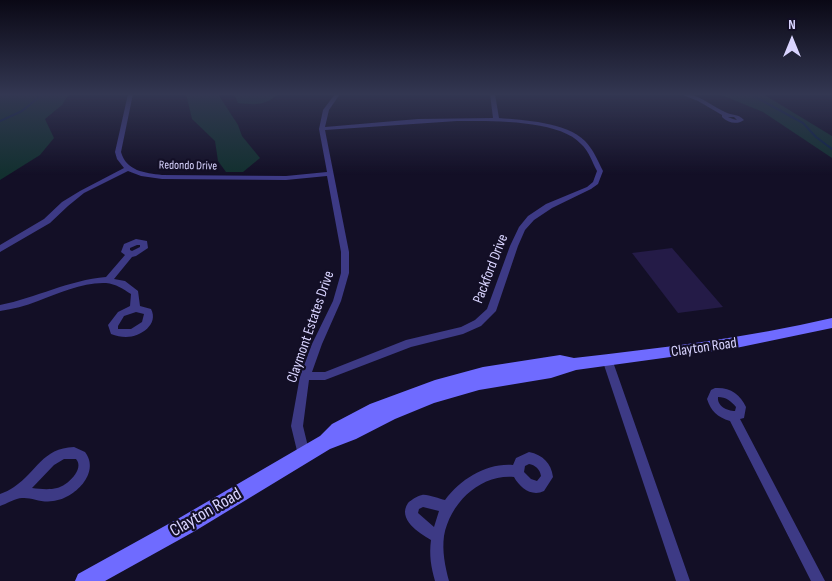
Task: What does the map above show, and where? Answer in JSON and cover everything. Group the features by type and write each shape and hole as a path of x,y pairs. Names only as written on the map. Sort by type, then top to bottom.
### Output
{"main road":[{"name":"Clayton Road","path":"85,581 188,524 326,442 344,438 387,415 429,398 491,380 563,370 574,364 744,342 830,327"}],"street":[{"path":"0,249 46,221 82,192 128,169 120,161 118,152 124,121"},
{"name":"Claymont Estates Drive","path":"304,455 297,426 305,376 317,344 337,301 346,273 345,252 322,129 324,121"},
{"name":"Packford Drive","path":"322,129 422,121"},
{"name":"Packford Drive","path":"305,376 325,376 409,344 463,330 478,323 491,312 514,246 522,229 540,211 590,188 599,178 600,171 587,145 572,133 535,121"},
{"name":"Redondo Drive","path":"128,169 162,177 286,178 329,174"},
{"path":"108,280 130,254"},
{"path":"0,308 29,302 84,281 108,280 131,288 135,293 135,308"},
{"path":"607,360 683,581"},
{"path":"733,416 818,581"},
{"path":"0,500 20,491 48,462 59,455 67,452 77,453 82,456 85,462 80,477 72,486 60,494 41,496 20,491"},
{"path":"442,581 436,553 438,537 447,507 456,493 480,478 497,471 508,470 518,472"},
{"path":"438,537 415,521 413,508 423,501 447,507"}],"green space":[{"path":"0,121 46,121 54,138 40,155 0,180"},
{"path":"194,121 235,121 242,136 260,158 243,172 226,172 218,161 215,141"},
{"path":"777,121 808,121 832,136 832,158"}],"building":[{"path":"672,248 723,307 678,313 632,253"}],"waterway":[{"path":"800,121 832,149"}]}
